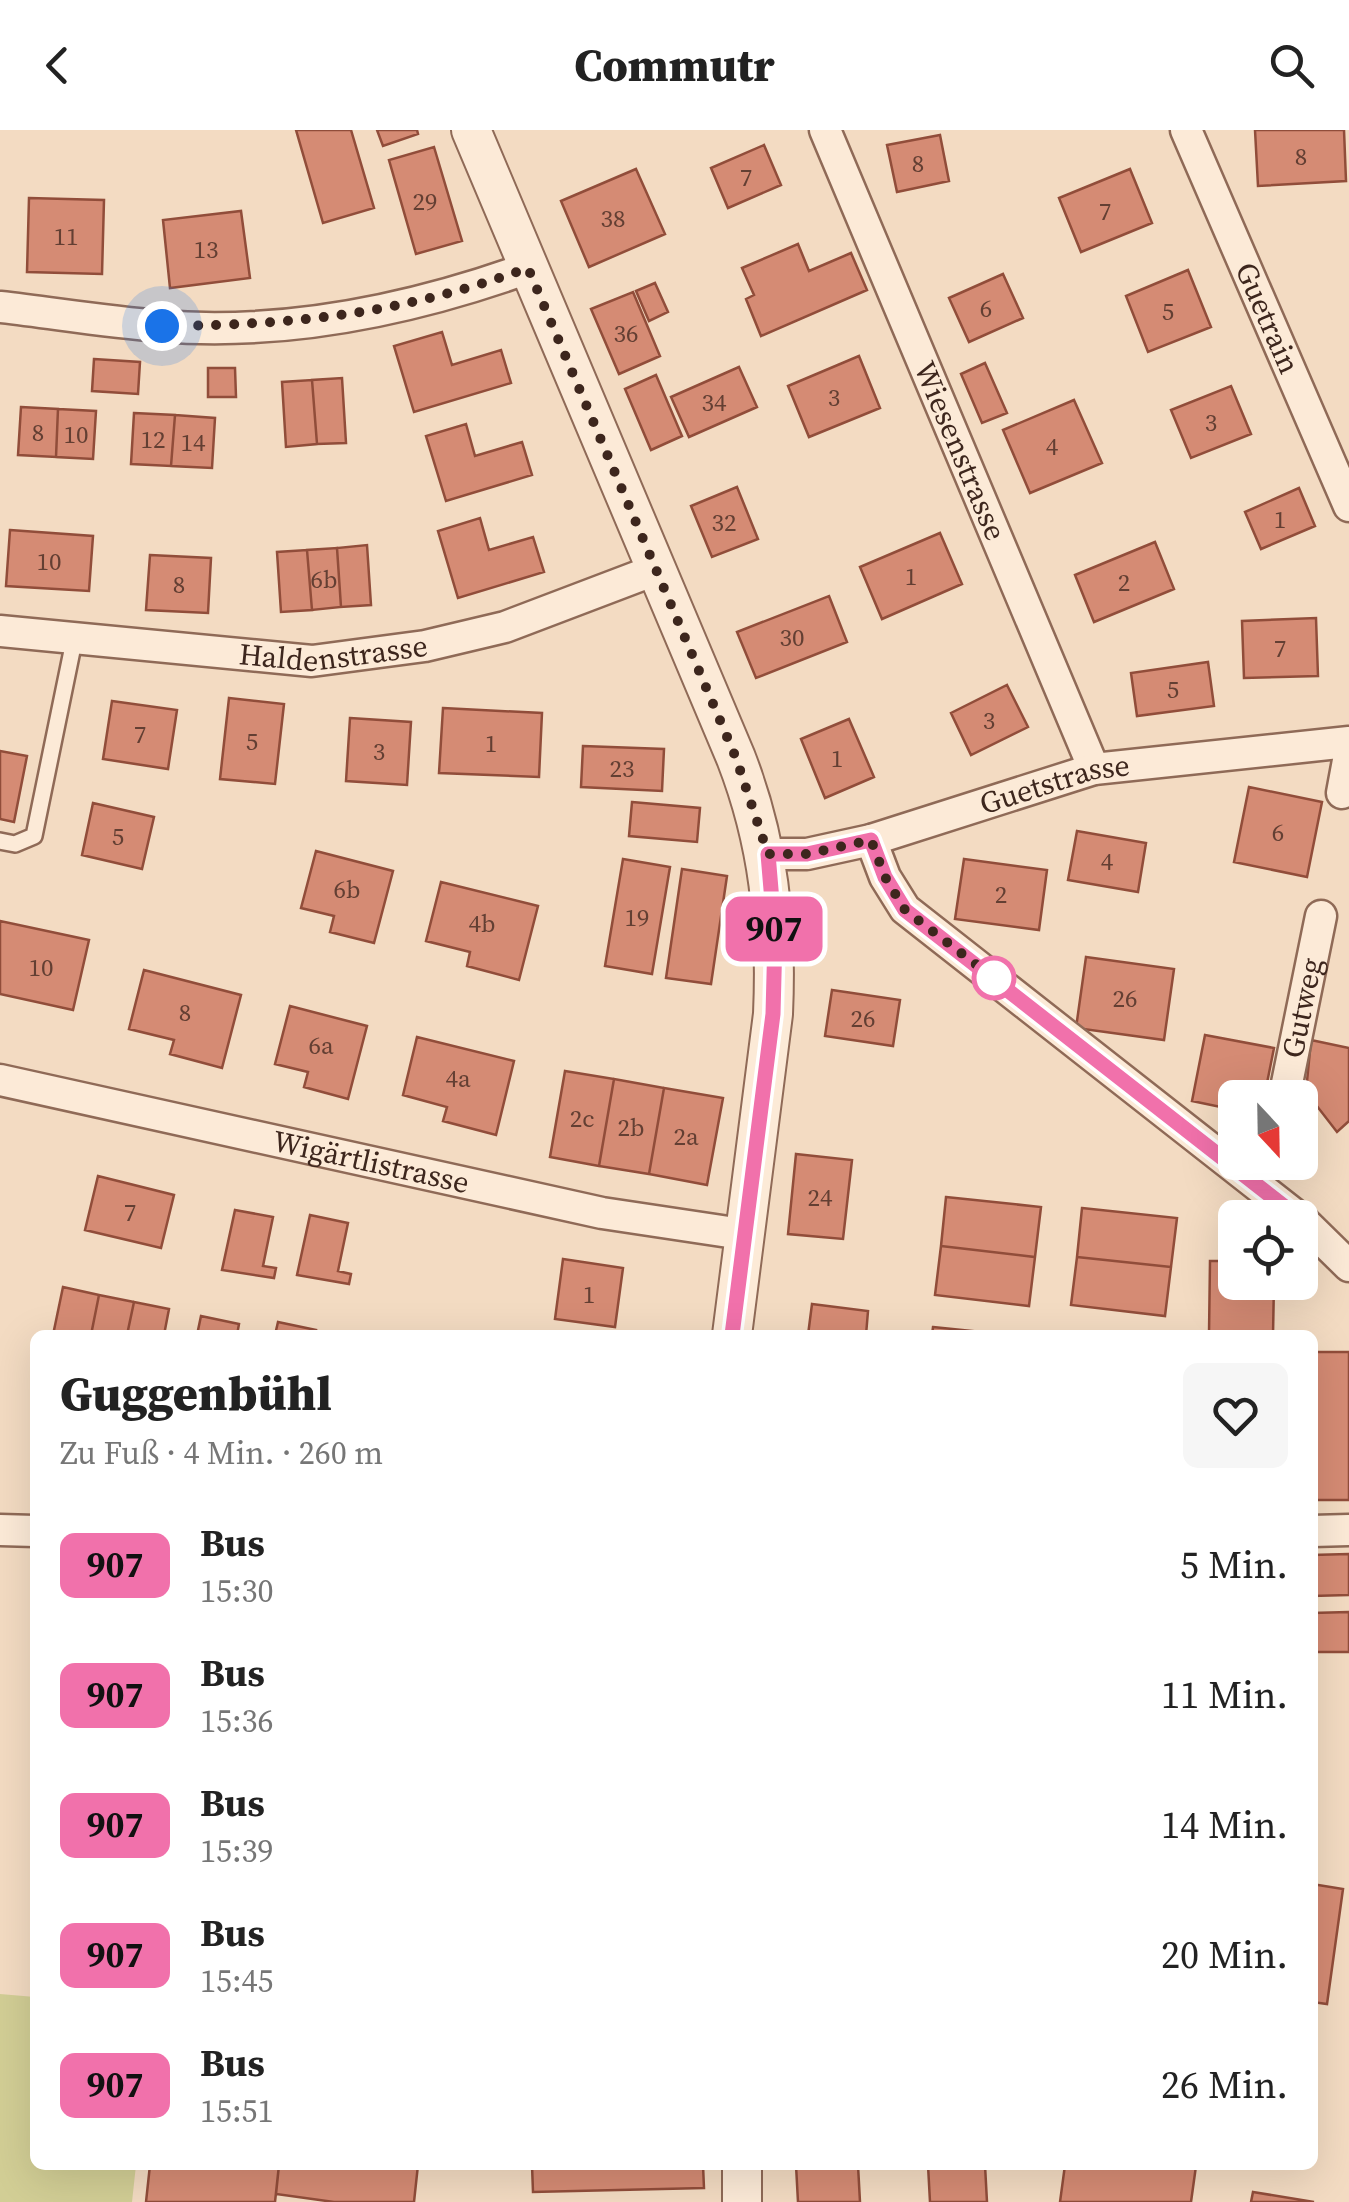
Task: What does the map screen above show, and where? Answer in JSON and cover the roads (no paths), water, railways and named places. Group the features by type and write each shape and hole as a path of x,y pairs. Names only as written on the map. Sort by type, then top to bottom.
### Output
{"street":[{"path":"471,130 736,758 768,854 775,946 773,1014 732,1330"},
{"name":"Wiesenstrasse","path":"825,130 1094,768"},
{"name":"Guetrain","path":"1186,130 1349,506"},
{"path":"0,307 162,326 259,326 329,320 406,305 528,268"},
{"name":"Haldenstrasse","path":"0,631 74,641 312,660 425,646 504,627 655,570"},
{"name":"Guetstrasse","path":"768,854 807,854 871,840 1094,768 1349,742"},
{"path":"1342,793 1349,754"},
{"path":"871,840 885,877 905,910 1218,1140"},
{"name":"Gutweg","path":"1288,1080 1321,916"},
{"name":"Wigärtlistrasse","path":"0,1080 584,1210 742,1234"},
{"path":"1270,1180 1286,1200"},
{"path":"1318,1236 1349,1266"},
{"path":"0,1530 30,1530"},
{"path":"1318,1531 1349,1530"},
{"path":"742,2170 742,2202"}],"lane":[{"path":"0,840 15,844 34,836 74,641"}]}
